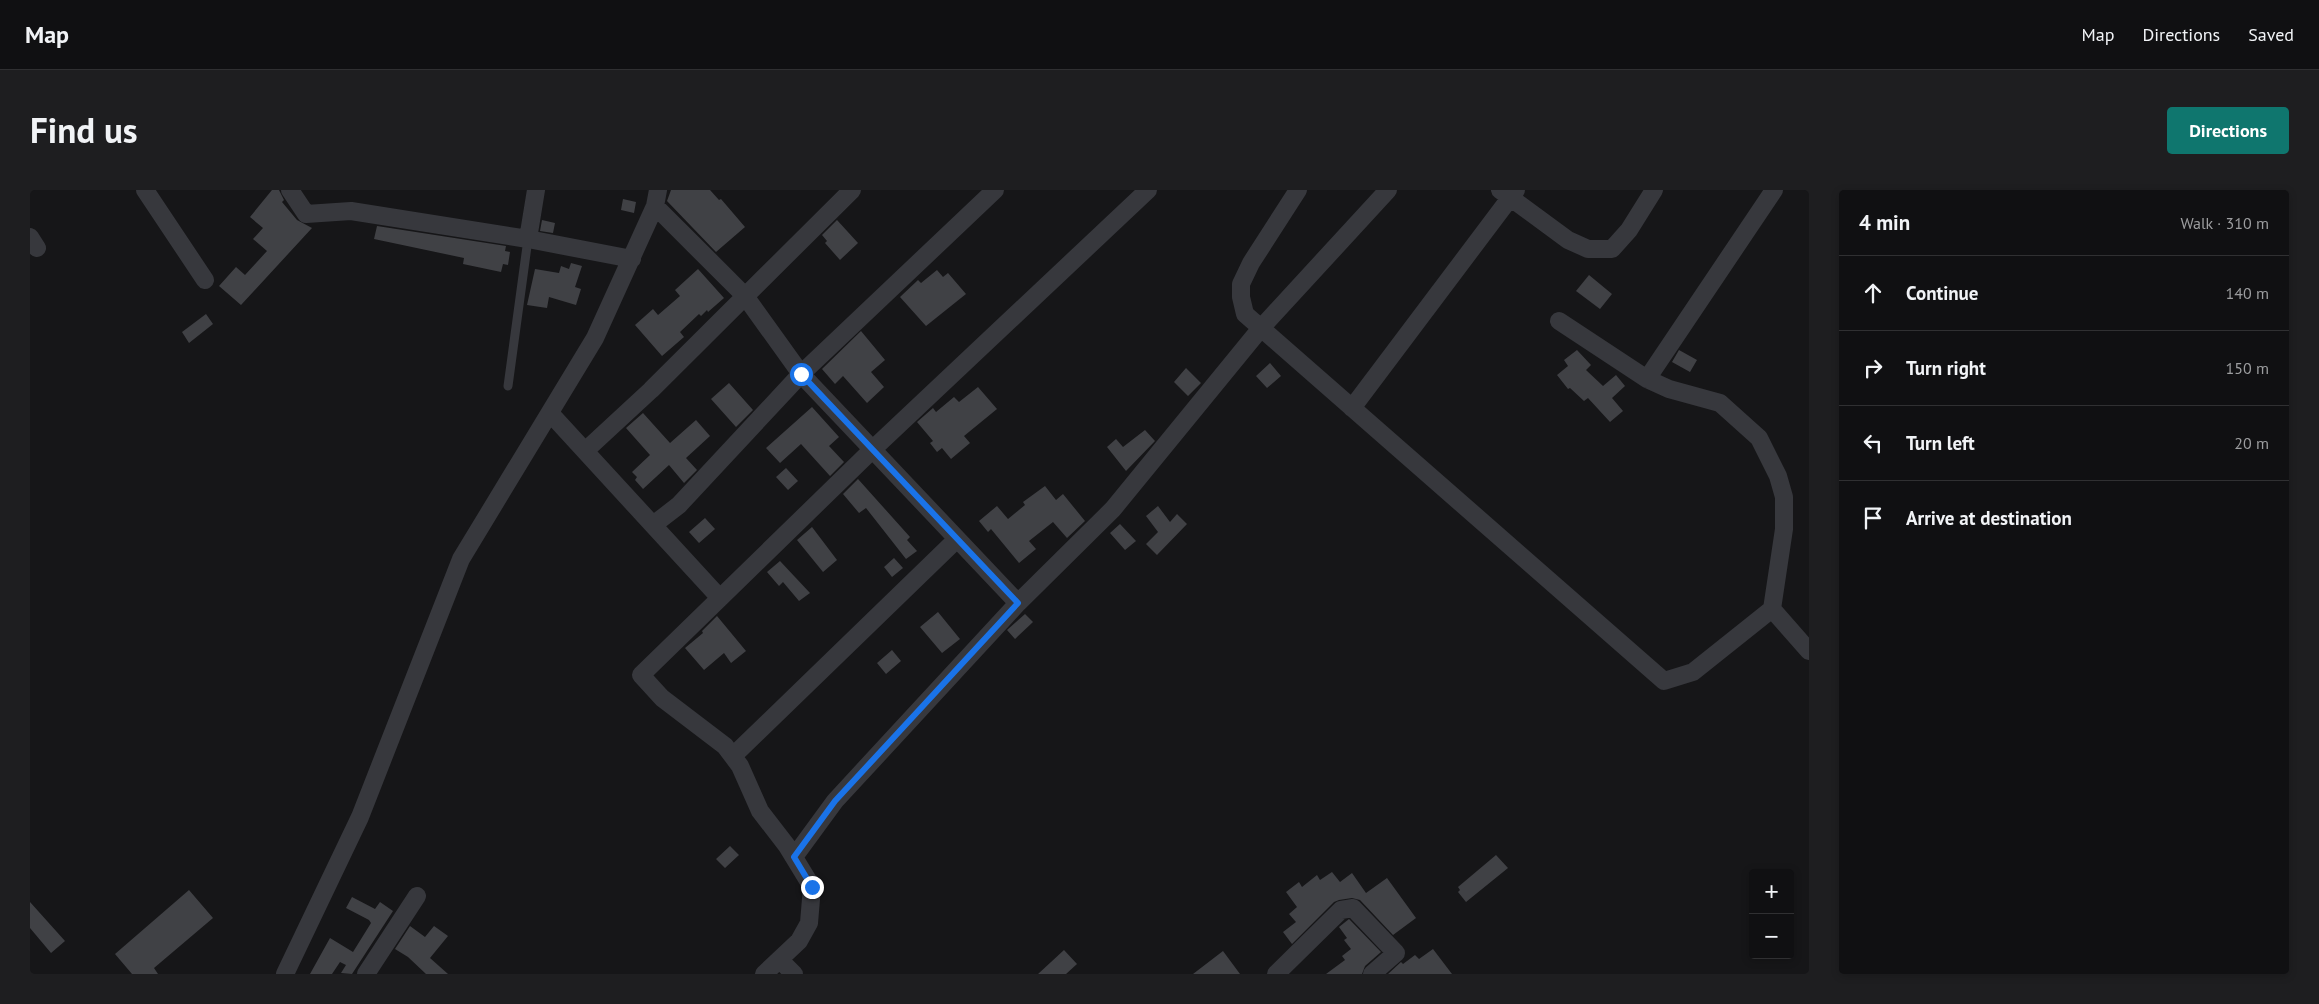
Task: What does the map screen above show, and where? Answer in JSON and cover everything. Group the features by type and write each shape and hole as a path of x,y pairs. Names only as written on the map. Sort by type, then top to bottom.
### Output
{"street":[{"path":"145,190 205,280"},
{"path":"290,190 306,214 350,211 528,239 632,259"},
{"path":"528,239 536,190"},
{"path":"585,451 651,390 852,190"},
{"path":"653,525 679,505 801,374 995,190"},
{"path":"764,974 799,941 809,923 812,887 794,857 760,811 740,766 725,746 662,698 641,675 872,450 1148,190"},
{"path":"1298,190 1251,263 1241,284 1240,297 1245,314 1664,681 1693,672 1772,609 1784,529 1784,497 1769,454 1759,438 1720,403 1669,389 1647,379 1559,321"},
{"path":"794,857 835,801 1018,603 1113,509 1261,328 1388,190"},
{"path":"1352,408 1509,193 1568,240 1588,249 1612,249 1629,230 1654,190"},
{"path":"1647,379 1774,190"},
{"path":"285,974 360,817 461,559 595,338 632,259 657,198 745,296 801,374 1018,603"},
{"path":"550,413 718,598"},
{"path":"733,756 957,539"},
{"path":"1772,609 1809,651"},
{"path":"366,974 417,896"},
{"path":"1276,974 1341,910 1353,908 1396,954 1372,974"},
{"path":"780,960 794,974"}],"lane":[{"path":"508,386 528,239"}],"building":[{"path":"272,190 279,190 284,200 282,202 297,220 312,228 241,305 219,286 236,267 245,275 267,251 253,239 263,228 250,217"},
{"path":"671,190 710,190 719,200 721,199 745,227 716,252 667,201"},
{"path":"623,199 636,202 634,213 621,210"},
{"path":"542,220 555,223 553,233 540,231"},
{"path":"837,220 858,243 840,260 825,243 827,241 822,235"},
{"path":"377,226 506,246 505,251 510,252 508,265 503,264 501,272 463,264 464,258 374,239"},
{"path":"571,263 582,266 575,287 581,289 576,305 549,297 547,308 527,305 535,269 559,273 561,266 569,269"},
{"path":"698,269 724,298 708,312 707,310 701,316 699,314 680,332 684,337 662,356 635,325 653,309 658,315 680,296 675,290"},
{"path":"937,270 943,277 948,273 966,294 926,326 900,297 918,280 921,283"},
{"path":"1589,275 1612,294 1600,309 1576,291"},
{"path":"206,314 213,324 189,343 182,332"},
{"path":"861,331 885,360 871,372 884,387 867,403 843,376 835,384 822,369"},
{"path":"1577,350 1591,365 1586,370 1603,386 1616,375 1625,386 1612,398 1623,411 1610,422 1588,398 1584,401 1570,388 1568,389 1557,375 1568,366 1564,360"},
{"path":"1679,350 1697,360 1690,372 1672,362"},
{"path":"1270,363 1281,376 1267,388 1256,376"},
{"path":"1186,368 1201,383 1188,396 1174,382"},
{"path":"729,383 753,410 736,427 711,399"},
{"path":"978,387 997,409 964,436 970,443 951,459 942,448 937,452 930,443 933,441 917,422 933,408 936,412 954,397 959,402"},
{"path":"812,407 839,437 829,446 844,462 830,476 801,444 780,463 766,448"},
{"path":"643,413 670,443 696,420 710,436 686,458 697,470 684,483 669,465 643,489 635,480 637,477 632,472 650,455 626,428"},
{"path":"1145,430 1155,441 1126,471 1107,447 1116,439 1123,447"},
{"path":"786,468 798,481 788,490 776,477"},
{"path":"858,479 910,537 907,540 917,551 906,559 866,508 859,513 843,494"},
{"path":"1045,486 1056,500 1063,494 1085,521 1067,538 1053,522 1029,541 1036,549 1019,563 991,529 988,532 979,521 997,506 1008,519 1025,505 1023,502"},
{"path":"1158,506 1170,522 1177,514 1187,524 1157,555 1146,544 1158,532 1146,516"},
{"path":"705,518 715,529 699,543 689,532"},
{"path":"1120,524 1136,541 1125,550 1110,533"},
{"path":"812,527 837,560 823,572 797,540"},
{"path":"894,558 903,568 892,577 884,567"},
{"path":"780,561 810,593 799,601 783,582 779,586 767,572"},
{"path":"938,612 960,639 942,653 920,627"},
{"path":"1025,614 1033,622 1015,639 1007,630"},
{"path":"717,616 746,651 731,663 724,653 704,670 685,648 703,633 702,631"},
{"path":"892,650 901,661 886,674 877,663"},
{"path":"730,846 739,855 725,868 716,859"},
{"path":"1496,855 1508,868 1466,902 1458,892 1460,890 1458,887"},
{"path":"1332,872 1340,882 1352,873 1366,893 1387,878 1416,918 1393,935 1360,900 1352,898 1339,900 1334,902 1292,944 1283,932 1296,922 1289,914 1297,907 1286,892 1299,882 1302,887 1317,875 1320,880"},
{"path":"189,890 213,918 154,968 158,974 132,974 115,954"},
{"path":"352,897 375,909 380,902 393,911 352,974 341,973 346,965 340,962 332,974 310,974 330,938 353,952 371,923 369,920 346,908"},
{"path":"30,902 65,941 51,953 30,928"},
{"path":"1349,919 1381,952 1365,966 1362,974 1326,974 1345,960 1342,956 1351,949 1344,940 1347,938 1339,927"},
{"path":"410,926 425,937 434,926 448,936 430,958 448,974 426,974 408,957 395,949"},
{"path":"1433,949 1452,974 1388,974 1401,962 1403,964 1415,955 1419,959"},
{"path":"1064,950 1077,964 1066,974 1038,974"},
{"path":"1223,951 1240,974 1193,974"}],"route":[{"path":"801,374 1018,603 835,801 794,857 812,887"}]}
